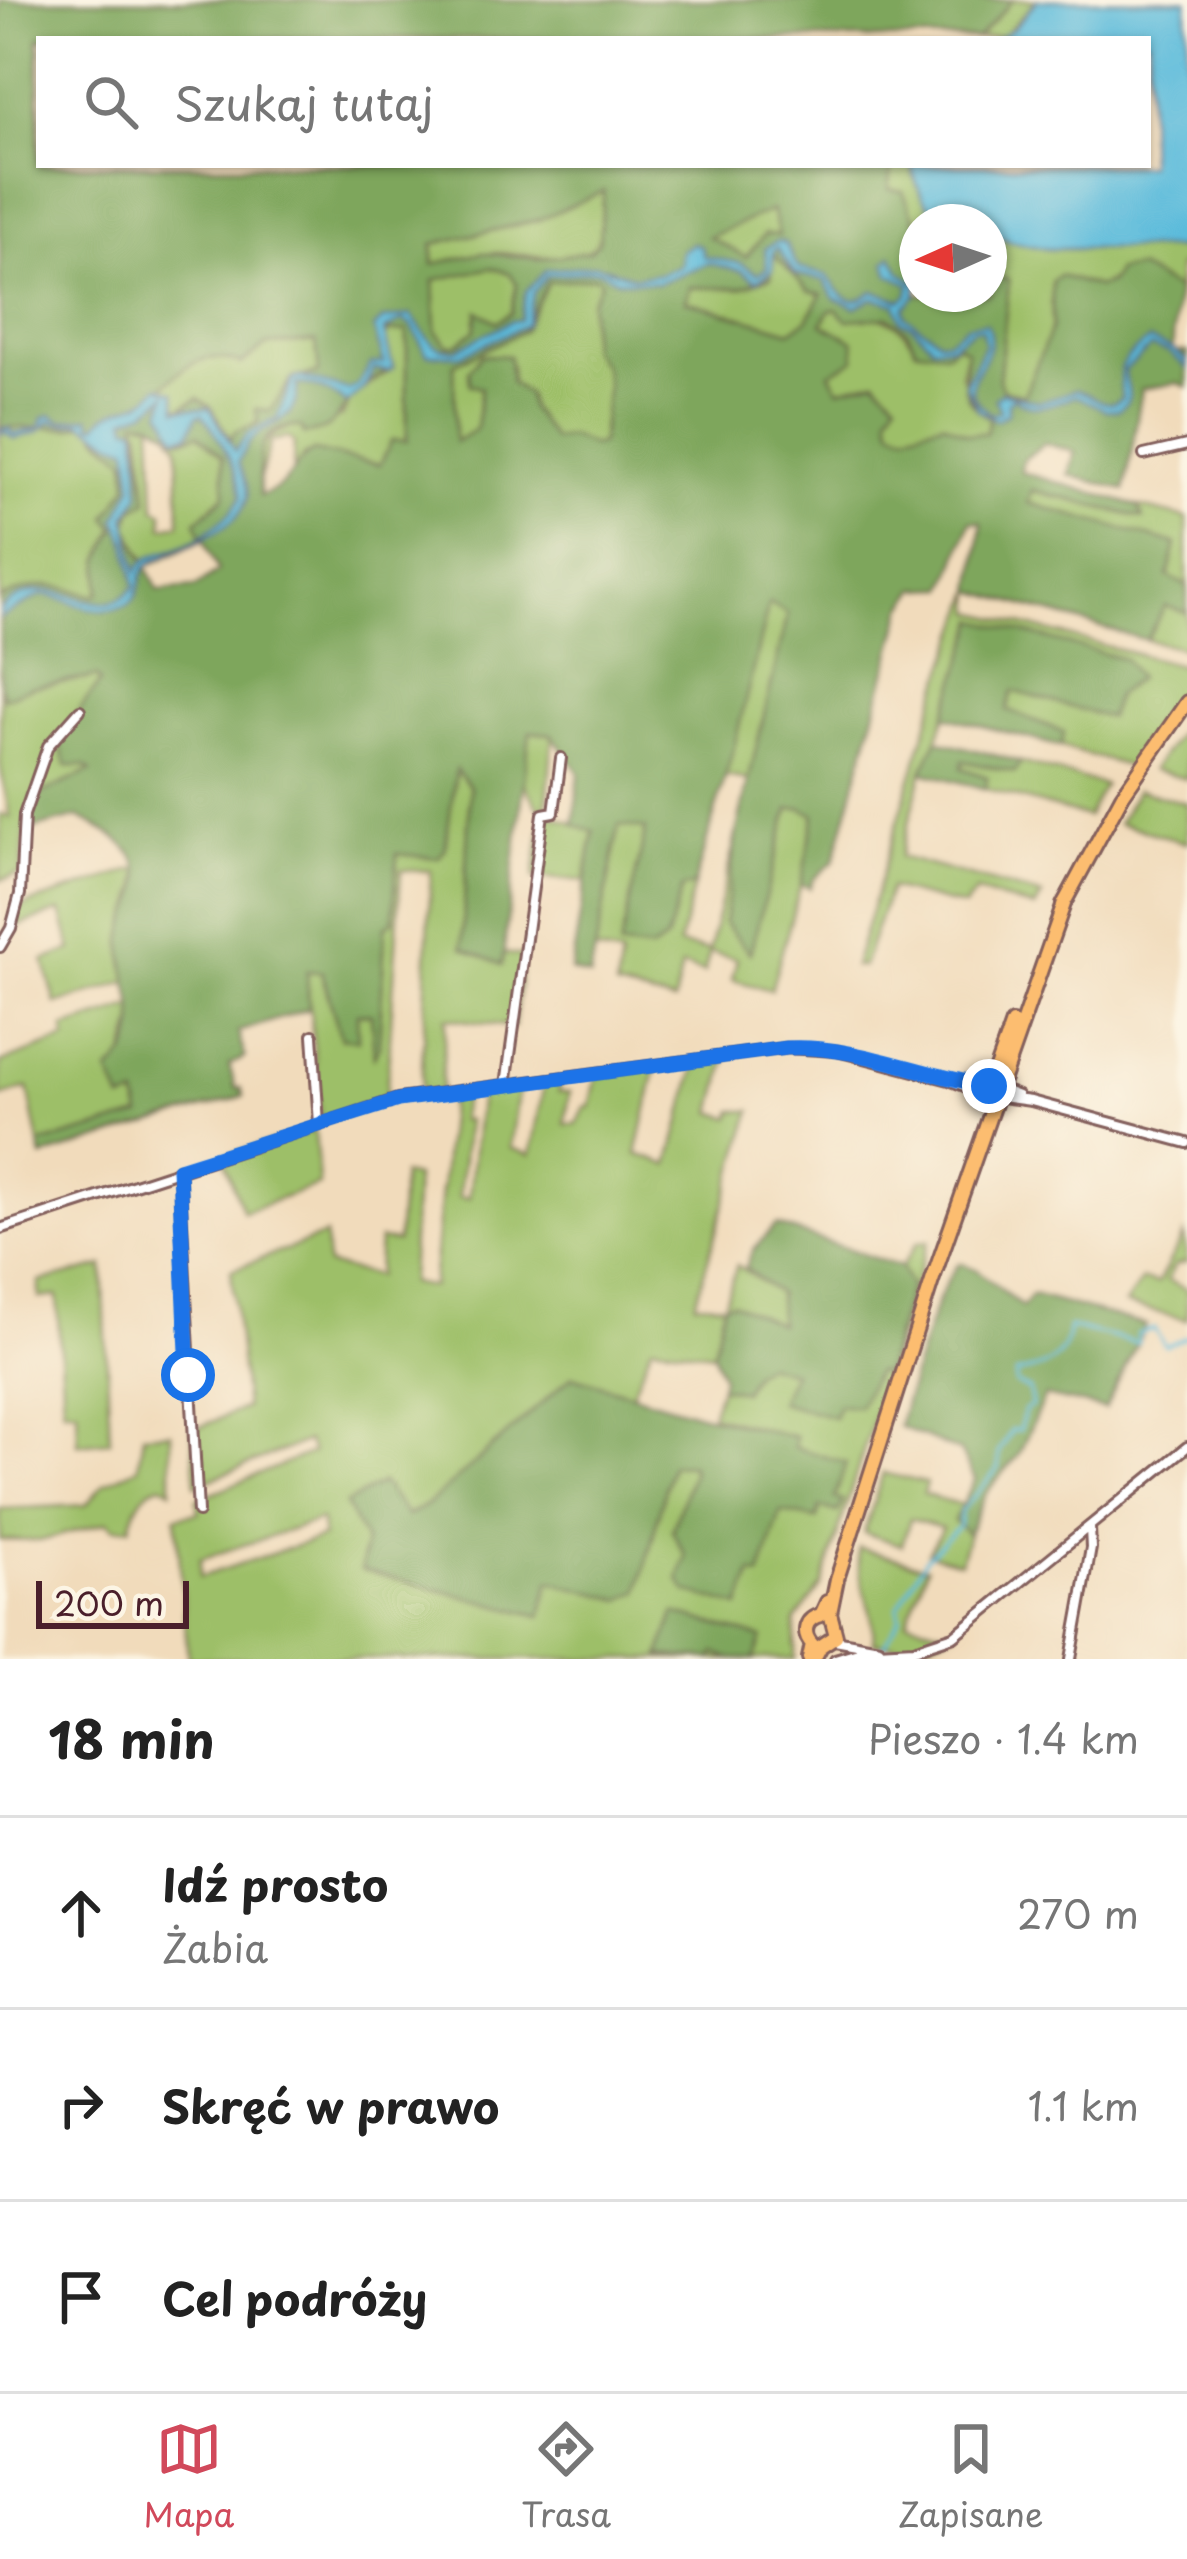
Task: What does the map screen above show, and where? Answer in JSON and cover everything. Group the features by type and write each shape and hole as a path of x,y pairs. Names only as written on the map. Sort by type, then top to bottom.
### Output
{"main road":[{"path":"822,1639 1031,970 1122,796 1187,702"}],"street":[{"path":"1144,454 1187,446"},
{"path":"0,947 20,894 24,815 48,746 80,710"},
{"path":"506,1085 543,814 554,812 561,758"},
{"path":"313,1035 319,1124"},
{"path":"0,1229 398,1100 794,1047 837,1051 1187,1142"},
{"path":"179,1169 198,1512"},
{"path":"835,1659 858,1652 918,1648 953,1636 1187,1447"},
{"path":"1071,1659 1092,1543 1090,1528"},
{"path":"822,1639 883,1650"}],"green space":[{"path":"0,0 1013,0 980,36 36,36 36,168 892,168 889,189 903,191 909,204 899,204 899,312 1006,312 999,380 1003,390 1024,395 1052,327 1052,281 1060,276 1098,287 1110,283 1117,271 1138,268 1177,290 1172,352 1187,352 1187,387 1178,383 1142,389 1125,490 1069,475 1075,452 1044,443 1022,461 1021,472 1138,506 1143,518 1032,490 1028,503 1176,544 1168,576 1187,586 1187,613 1165,606 1146,640 973,591 982,523 971,521 946,588 917,589 904,608 834,861 810,888 801,884 815,815 802,808 789,809 750,953 724,923 737,829 788,614 769,603 694,885 682,888 666,940 651,950 620,947 646,829 619,825 590,977 571,971 594,831 574,825 579,773 551,734 530,732 502,965 462,948 470,787 456,770 445,850 438,858 397,854 393,921 385,927 379,1047 374,1056 371,1014 357,1013 358,1040 341,1038 322,972 307,971 309,1009 238,1032 245,1058 229,1065 236,1089 241,1088 244,1096 42,1157 39,1144 141,1116 137,1097 122,1101 109,1072 123,1057 134,1026 123,942 140,879 136,860 123,844 78,817 25,831 34,797 91,771 85,766 67,766 58,740 100,682 97,677 31,687 4,698 0,683 0,599 46,586 93,596 99,593 101,559 116,528 107,517 128,486 126,459 89,422 72,428 0,427","holes":["604,191 599,241 590,251 539,259 482,253 433,264 433,244 538,220","772,210 779,235 765,234 746,257 709,237","773,254 809,291 822,294 807,320 790,331 686,301 690,287 740,288 771,277","491,268 510,273 517,284 511,313 497,322 478,311 475,330 457,344 447,345 436,331 434,280","597,277 601,281 590,304 590,349 604,367 607,386 601,443 593,446 570,436 553,439 530,408 527,394 511,383 509,356 482,355 469,370 470,385 481,388 476,429 455,442 454,364 523,331 548,282","836,309 847,320 889,317 908,332 916,349 947,352 957,344 967,351 968,397 990,418 986,433 968,434 943,422 905,433 892,428 889,414 897,400 876,380 839,389 830,373 855,359 854,341 822,324 829,311","407,331 407,441 392,440 380,465 314,451 280,485 260,496 260,459 266,439 285,428 301,427 304,434 327,427 360,390 393,368 383,341 388,332","316,341 319,373 293,378 270,411 256,409 258,423 235,432 231,440 212,408 198,398 180,409 169,394 159,390 206,359 241,364 266,345","137,420 152,422 182,439 198,434 223,457 225,496 196,522 218,571 196,587 158,590 127,525 133,509 147,501"]},
{"path":"1013,0 1037,0 1003,36 980,36"},
{"path":"892,168 913,168 930,204 901,204 889,190"},
{"path":"604,190 601,233 588,251 563,257 489,253 433,265 433,244 538,220"},
{"path":"772,209 780,236 746,257 707,237"},
{"path":"1007,240 1047,249 1187,248 1187,265 1178,266 1177,290 1138,268 1098,287 1061,276 1052,281 1052,327 1024,396 1002,390 999,380 1009,281"},
{"path":"773,253 823,293 807,320 790,331 686,301 690,287 740,288 771,277"},
{"path":"491,267 510,273 517,284 511,313 498,322 485,315 476,319 476,330 457,344 447,345 436,331 434,279"},
{"path":"597,276 602,281 590,304 590,349 604,367 607,386 601,443 593,447 553,439 530,408 527,394 511,383 511,366 481,388 476,430 454,443 454,364 523,331 547,282"},
{"path":"829,311 891,322 916,349 947,352 957,344 967,351 961,375 990,418 986,433 968,434 943,422 906,433 892,428 877,380 839,389 829,373 842,337 822,325"},
{"path":"388,331 407,331 407,441 380,465 314,451 304,456 293,475 294,442 287,437 271,441 260,478 258,460 270,437 296,426 342,417 352,397 389,371 393,365 383,341"},
{"path":"316,341 319,373 293,378 269,412 231,441 198,398 179,409 169,394 158,391 196,362 216,358 241,364 266,345"},
{"path":"136,420 152,422 155,508 163,512 163,527 180,524 178,445 172,437 198,433 223,457 225,496 213,504 204,539 148,566 127,525 133,508 147,500"},
{"path":"89,422 126,459 128,486 118,500 116,527 101,559 99,592 94,596 46,586 0,599 0,427 72,428"},
{"path":"1031,490 1141,518 1138,506 1187,518 1187,586 1168,577 1175,544 1027,503"},
{"path":"973,591 974,612 1187,667 1187,690 1130,767 1061,747 1063,732 1006,710 1013,691 977,620 930,762 924,766 900,857 1042,896 1035,908 976,892 964,907 890,888 863,966 854,966 940,683"},
{"path":"769,602 788,613 749,780 725,776"},
{"path":"1165,606 1187,613 1187,649 1146,640"},
{"path":"977,620 1125,659 1138,678 1116,695 1109,718 1013,691 1007,710 1064,732 1061,747 945,716"},
{"path":"98,677 100,682 58,740 92,770 34,797 21,874 0,880 0,814 10,817 0,765 0,683 5,697 31,687"},
{"path":"1187,721 1187,779 1152,770"},
{"path":"529,732 553,738 546,813 594,830 585,881 534,877 543,814 523,782"},
{"path":"937,740 1021,762 1015,772 963,761 962,768 987,777 986,789 922,772"},
{"path":"963,761 1014,772 1021,762 1104,785 1087,817 986,789 987,777 961,768"},
{"path":"456,768 470,787 462,947 502,964 503,953 523,956 514,1027 446,1018 441,1091 421,1093 431,871 401,870 386,1099 321,1119 306,971 321,972 341,1038 357,1012 371,1014 375,1054 385,927 393,920 397,853 425,857"},
{"path":"1137,790 1187,803 1187,843 1118,823"},
{"path":"802,808 815,815 771,990 732,980 737,959 710,952 704,973 682,966 674,1002 616,988 621,957 595,951 619,825 646,828 621,947 682,888 694,885 679,945 709,951 738,826 724,923 749,952 789,809"},
{"path":"139,868 123,942 130,981 56,1004 44,960 72,950 61,911 11,928 16,908"},
{"path":"135,1006 137,1014 123,1060 142,1116 39,1144 28,1088 0,1097 0,1063 66,1039 64,1028"},
{"path":"727,1058 713,1112 731,1118 734,1111 752,1111 695,1303 724,1304 713,1353 652,1345 632,1394 572,1377 431,1502 406,1516 382,1484 361,1570 540,1616 549,1581 639,1591 671,1465 690,1464 693,1470 673,1530 759,1575 781,1512 817,1519 820,1506 835,1499 794,1447 795,1437 711,1415 720,1387 743,1391 765,1363 793,1372 780,1402 839,1405 876,1371 884,1373 910,1286 901,1267 917,1243 928,1241 822,1585 795,1621 795,1659 188,1659 176,1517 198,1512 197,1499 312,1453 307,1441 196,1485 192,1430 245,1408 231,1270 325,1235 327,1265 377,1276 379,1240 397,1242 402,1175 415,1177 410,1283 432,1287 450,1096 464,1095 460,1120 467,1120 459,1197 469,1198 480,1092 519,1086 510,1148 531,1155 544,1084 560,1081 559,1092 570,1092 565,1124 577,1124 585,1107 590,1107 597,1075 657,1065 637,1154 669,1165 697,1062","holes":["321,1520 323,1537 200,1577 200,1559"]},
{"path":"315,1130 319,1185 243,1212 223,1157"},
{"path":"776,1225 901,1267 910,1286 884,1374 876,1372 859,1406 839,1405 834,1417 779,1402 793,1372 765,1364 743,1391 720,1387 722,1376 713,1353 724,1304 732,1302 779,1324 778,1293 745,1268 753,1250"},
{"path":"1184,1235 1187,1262 1175,1265 1167,1280 1187,1290 1187,1320 1125,1304 1142,1280 1158,1283"},
{"path":"960,1263 976,1269 1022,1307 1032,1295 1146,1325 1105,1409 1045,1396 1018,1456 985,1494 968,1534 954,1521 975,1479 960,1452 898,1426 933,1314"},
{"path":"737,1265 778,1293 780,1325 732,1303 724,1304"},
{"path":"103,1266 110,1441 78,1444 77,1409 63,1408 57,1296 39,1298 39,1282"},
{"path":"572,1376 795,1437 794,1447 846,1463 835,1498 843,1501 838,1513 820,1507 817,1519 781,1512 760,1576 752,1573 740,1607 687,1592 679,1580 686,1556 672,1530 693,1470 690,1464 671,1465 639,1591 621,1600 550,1581 541,1616 361,1570 365,1541 345,1504 382,1483 407,1516 431,1502"},
{"path":"171,1432 171,1490 162,1485 144,1495 130,1527 114,1528 108,1522 40,1541 0,1540 0,1509 86,1505 104,1484 138,1467 143,1434"},
{"path":"883,1473 926,1483 923,1494 962,1505 954,1521 968,1534 960,1562 928,1553 942,1528 910,1519 902,1545 864,1533"},
{"path":"859,1548 927,1567 907,1620 952,1633 914,1647 873,1643"},
{"path":"675,1613 762,1638 754,1659 716,1653 712,1659 660,1656"}],"water":[{"path":"1037,0 1187,0 1187,248 1047,249 1007,240 1007,204 928,204 913,168 1151,168 1151,36 1002,36"},
{"path":"778,241 785,243 798,268 826,275 844,296 853,300 874,291 899,299 899,312 939,340 949,340 967,325 986,323 989,348 972,391 991,414 1000,411 995,398 1002,392 1039,402 1076,390 1105,403 1116,402 1122,398 1124,364 1149,340 1173,349 1187,361 1187,368 1169,352 1151,347 1125,370 1129,396 1118,410 1106,410 1076,396 1038,407 1014,398 1008,402 1008,413 997,420 978,410 965,384 985,344 982,329 973,329 952,345 932,346 913,326 901,321 896,304 873,298 856,307 835,299 824,280 795,274 777,248 773,270 757,281 742,271 708,263 658,283 617,280 598,270 547,276 534,292 526,325 460,355 427,354 412,326 403,320 384,331 393,368 374,369 364,388 346,404 323,389 297,384 293,408 256,436 238,461 247,487 239,514 211,535 151,563 130,603 99,610 42,595 0,618 0,610 20,596 39,591 106,603 121,599 135,586 127,544 116,519 133,486 128,447 80,422 50,421 39,432 14,439 0,430 9,428 14,434 40,428 43,418 51,415 62,421 90,417 92,425 97,425 111,413 144,400 159,386 175,392 177,409 210,408 235,451 248,434 277,418 293,379 348,390 357,386 371,364 384,363 374,329 383,320 410,315 433,343 456,349 520,320 526,292 546,270 598,265 635,277 660,274 681,265 681,251 693,243 701,247 704,257 740,263 758,274 767,268 765,248","holes":["166,395 162,410 176,437 189,434 202,415 228,455 241,498 205,534 150,558 137,571 126,517 140,494 137,428 128,425 126,418 146,411"]},
{"path":"892,256 899,279 890,275 886,262"}],"waterway":[{"path":"884,1646 900,1618 898,1607 926,1558 959,1526 961,1511 999,1468 999,1451 1012,1430 1019,1431 1025,1410 1032,1406 1029,1390 1016,1384 1016,1374 1053,1361 1064,1348 1069,1327 1138,1343 1138,1334 1154,1329 1165,1346 1187,1337"}],"route":[{"path":"188,1375 179,1169 398,1100 786,1048 837,1051 951,1081 989,1086"}]}
